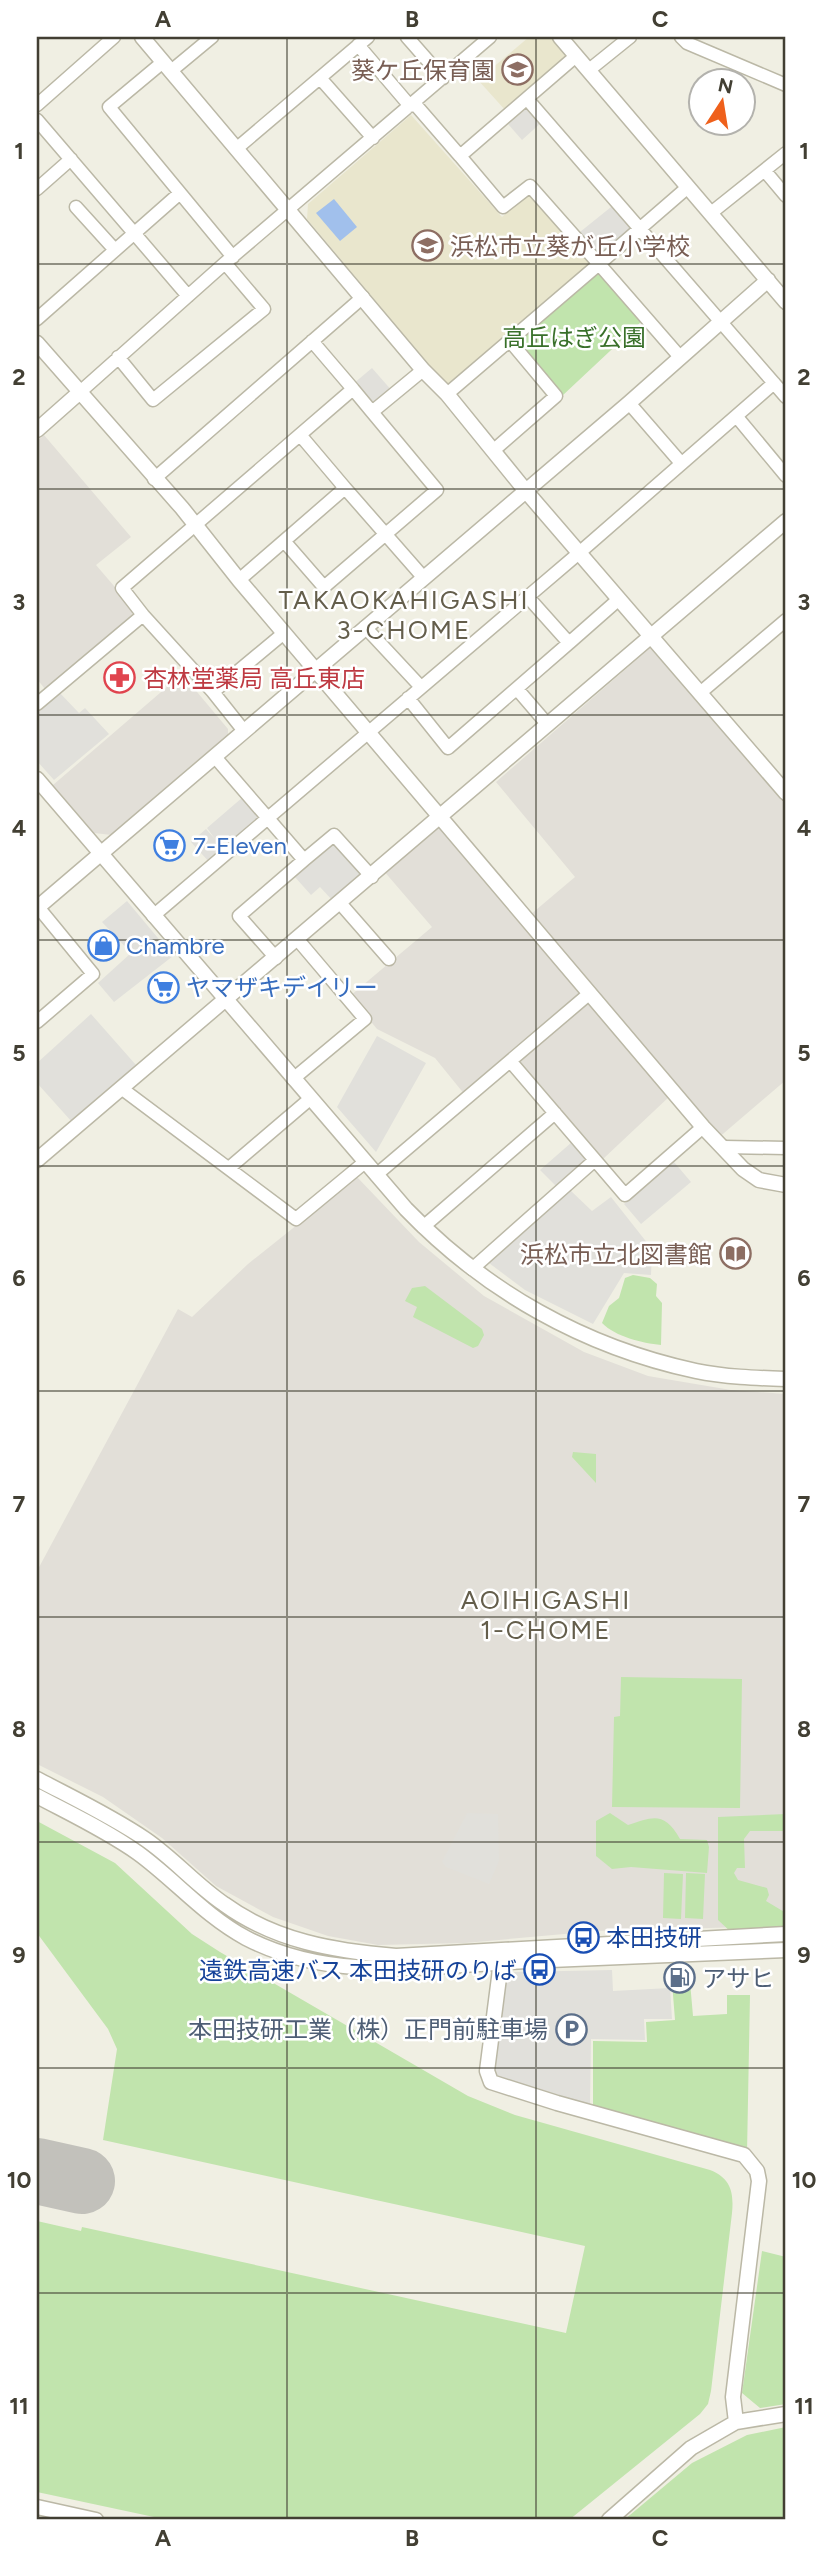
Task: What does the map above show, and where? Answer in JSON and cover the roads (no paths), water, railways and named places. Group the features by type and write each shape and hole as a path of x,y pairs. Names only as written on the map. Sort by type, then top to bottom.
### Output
{"street":[{"path":"37,105 114,37"},
{"path":"142,37 651,638 781,777 786,793"},
{"path":"118,357 153,400 264,310 180,193 109,107 212,37"},
{"path":"407,37 443,78"},
{"path":"469,37 478,47"},
{"path":"37,430 229,260 490,37"},
{"path":"560,37 786,300"},
{"path":"589,71 630,37"},
{"path":"681,37 687,43 786,85"},
{"path":"236,149 363,41 412,104 503,207 530,186 680,357"},
{"path":"460,156 576,56"},
{"path":"320,78 373,138"},
{"path":"528,100 786,397"},
{"path":"37,120 188,296"},
{"path":"711,213 786,153"},
{"path":"37,189 71,159"},
{"path":"765,171 786,196"},
{"path":"447,394 688,187"},
{"path":"37,319 180,193"},
{"path":"76,206 115,250"},
{"path":"37,1022 93,974 37,908 629,403 768,280"},
{"path":"154,479 363,297"},
{"path":"284,541 324,587 437,490 312,341"},
{"path":"494,450 555,396 510,341"},
{"path":"37,343 197,526 239,580 703,1128 743,1169 758,1180 786,1185"},
{"path":"372,412 423,370"},
{"path":"153,916 774,383"},
{"path":"244,731 213,692 142,615 122,588 353,389"},
{"path":"629,403 681,463"},
{"path":"737,417 786,476"},
{"path":"301,436 423,577"},
{"path":"239,580 345,488"},
{"path":"37,1160 372,877 786,521"},
{"path":"527,596 569,643"},
{"path":"408,698 448,748 619,599"},
{"path":"37,704 142,615"},
{"path":"700,693 786,621"},
{"path":"365,627 420,686"},
{"path":"213,692 284,633"},
{"path":"517,689 548,725"},
{"path":"215,757 304,860"},
{"path":"37,779 376,1175 423,1227 472,1269 530,1308 568,1328 644,1358 698,1371 786,1380"},
{"path":"276,958 239,916 304,860 334,835 372,877"},
{"path":"340,903 389,959"},
{"path":"293,1079 365,1019 298,940"},
{"path":"376,1175 590,993"},
{"path":"511,1062 625,1195 703,1128"},
{"path":"121,1088 296,1219 365,1162"},
{"path":"229,1168 311,1098"},
{"path":"423,1227 555,1112"},
{"path":"724,1147 786,1147"},
{"path":"472,1269 595,1160"},
{"path":"37,1779 147,1840 222,1903 251,1923 297,1941 351,1953 396,1956 786,1950"},
{"path":"37,1796 139,1854 214,1918 296,1958 354,1968 403,1970 499,1956 786,1934"},
{"path":"499,1956 487,2071 491,2082 744,2155 757,2171 760,2182 733,2397 736,2421"},
{"path":"609,2520 691,2448 736,2421 786,2414"},
{"path":"37,2507 96,2520"}],"water":[{"path":"334,199 357,227 340,241 316,213"}],"place":[{"name":"葵ケ丘保育園","path":"518,70"},
{"name":"浜松市立葵が丘小学校","path":"427,246"},
{"name":"杏林堂薬局 高丘東店","path":"120,678"},
{"name":"7-Eleven","path":"170,845"},
{"name":"Chambre","path":"103,945"},
{"name":"ヤマザキデイリー","path":"163,987"},
{"name":"浜松市立北図書館","path":"735,1254"},
{"name":"本田技研","path":"583,1937"},
{"name":"遠鉄高速バス 本田技研のりば","path":"540,1970"},
{"name":"アサヒ","path":"679,1978"},
{"name":"本田技研工業（株）正門前駐車場","path":"571,2029"}],"district":[{"name":"TAKAOKAHIGASHI 3-CHOME","path":"404,615"},
{"name":"AOIHIGASHI 1-CHOME","path":"546,1615"}],"park label":[{"name":"高丘はぎ公園","path":"574,337"}]}
